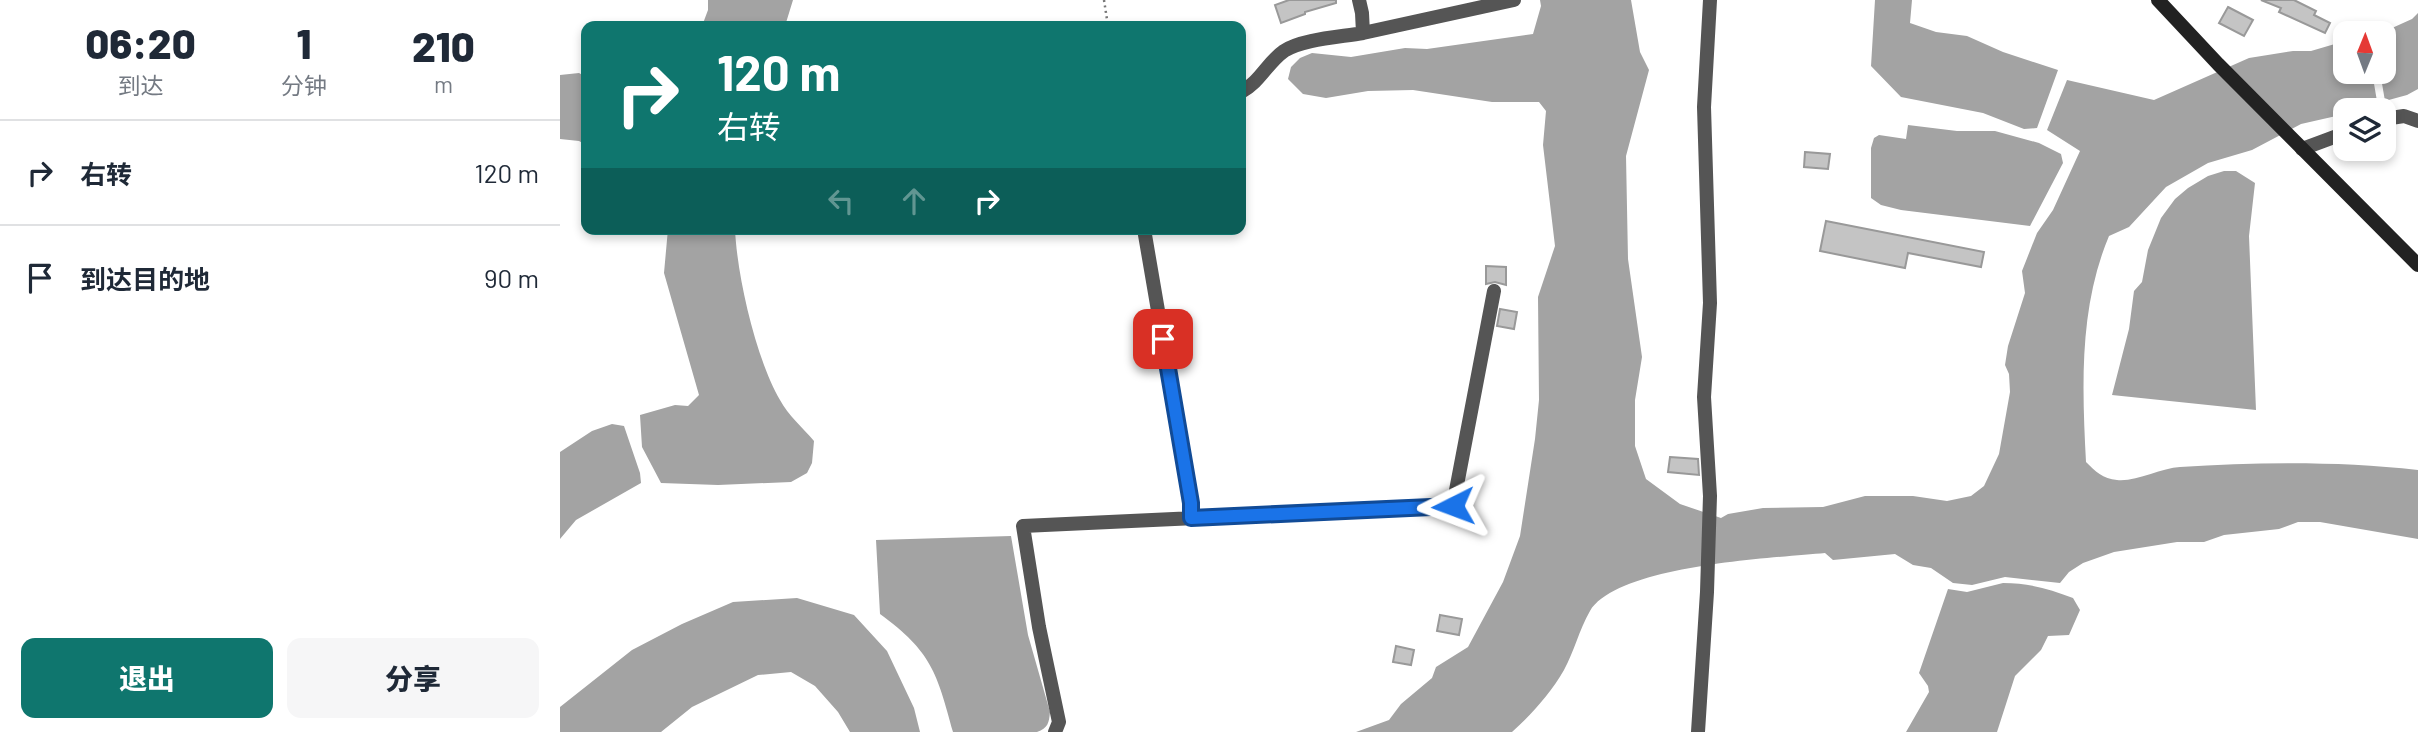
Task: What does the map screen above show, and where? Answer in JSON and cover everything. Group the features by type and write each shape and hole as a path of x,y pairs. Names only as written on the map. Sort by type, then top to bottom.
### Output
{"main road":[{"path":"2158,0 2418,265"}],"street":[{"path":"1359,0 1363,33"},
{"path":"1246,89 1283,52 1296,45 1514,0"},
{"path":"1698,732 1710,496 1704,397 1710,303 1704,107 1710,0"},
{"path":"2396,117 2404,116 2418,121"},
{"path":"2302,149 2333,137"},
{"path":"1145,235 1191,503 1191,518"},
{"path":"1055,732 1059,722 1039,627 1023,526 1453,506 1494,291"}],"path":[{"path":"1104,0 1107,21"}],"shaded area":[{"path":"708,0 793,0 787,21 704,21"},
{"path":"1540,0 1631,0 1640,52 1649,70 1626,156 1628,259 1642,357 1635,400 1635,446 1646,479 1680,504 1721,518 1728,514 1763,508 1823,507 1865,496 1913,496 1947,501 1971,496 1984,486 1999,454 2010,392 2009,374 2005,365 2008,346 2025,293 2022,271 2037,233 2053,210 2080,151 2047,130 2067,80 2154,100 2249,58 2311,51 2333,45 2333,84 2374,84 2376,98 2333,98 2333,117 2301,124 2252,150 2208,163 2166,187 2129,227 2109,236 2099,263 2087,319 2084,376 2086,462 2103,476 2117,480 2132,479 2173,468 2239,464 2329,464 2418,470 2418,539 2320,522 2298,522 2279,529 2224,535 2204,542 2177,542 2114,552 2083,563 2069,572 2060,583 2005,577 1972,585 1953,583 1931,568 1913,565 1895,554 1833,560 1825,553 1698,567 1631,583 1606,596 1590,611 1568,663 1553,687 1512,732 1356,732 1389,720 1401,704 1432,678 1436,667 1468,647 1503,582 1520,536 1539,400 1538,297 1555,246 1543,145 1546,111 1539,102 1492,102 1413,90 1368,91 1326,98 1303,94 1288,79 1291,67 1300,58 1312,53 1351,57 1405,48 1427,49 1533,34 1541,6"},
{"path":"1875,0 1912,0 1910,23 1936,32 1967,36 2003,52 2058,70 2037,128 2024,129 1983,113 1901,97 1871,66"},
{"path":"2418,13 2418,89 2396,98 2384,98 2382,84 2396,84 2396,26"},
{"path":"581,74 581,142 560,139 560,75"},
{"path":"1908,125 1957,131 1995,131 2039,143 2061,154 2063,163 2030,226 1901,210 1881,205 1871,198 1871,148 1874,138 1879,135 1906,139"},
{"path":"2224,171 2236,171 2255,183 2249,236 2256,410 2112,395 2129,329 2134,291 2142,282 2148,250 2161,218 2175,199 2188,188 2208,176"},
{"path":"667,235 736,235 749,317 763,363 783,406 814,441 812,463 807,473 791,482 718,485 661,483 642,447 640,415 675,405 688,406 699,395 664,273"},
{"path":"612,424 624,426 641,483 576,520 560,539 560,452 592,431"},
{"path":"1011,536 1028,635 1050,712 1048,722 1044,729 1037,732 953,732 937,679 922,652 880,614 876,540"},
{"path":"2003,583 2039,587 2073,598 2080,610 2069,635 2048,636 2041,650 2015,676 1997,732 1906,732 1929,692 1919,673 1948,589 1967,592"},
{"path":"797,598 854,615 887,651 914,708 920,732 850,732 838,712 815,686 791,672 758,675 692,707 661,732 560,732 560,707 632,650 733,602"}],"building":[{"path":"1289,0 1336,0 1336,3 1305,12 1281,23 1275,5"},
{"path":"2261,0 2294,0 2316,11 2314,15 2330,23 2325,33 2279,12 2281,8"},
{"path":"2228,7 2253,20 2244,36 2219,23"},
{"path":"1805,152 1830,154 1828,169 1804,167"},
{"path":"1826,221 1984,252 1981,267 1908,253 1905,268 1820,251"},
{"path":"1486,266 1506,267 1506,285 1495,282 1486,284"},
{"path":"1500,309 1517,312 1514,329 1497,326"},
{"path":"1670,457 1698,459 1699,475 1668,472"},
{"path":"1440,615 1462,619 1459,635 1437,631"},
{"path":"1396,646 1414,650 1411,665 1393,662"}],"route":[{"path":"1163,339 1191,503 1191,518 1453,506"}]}
